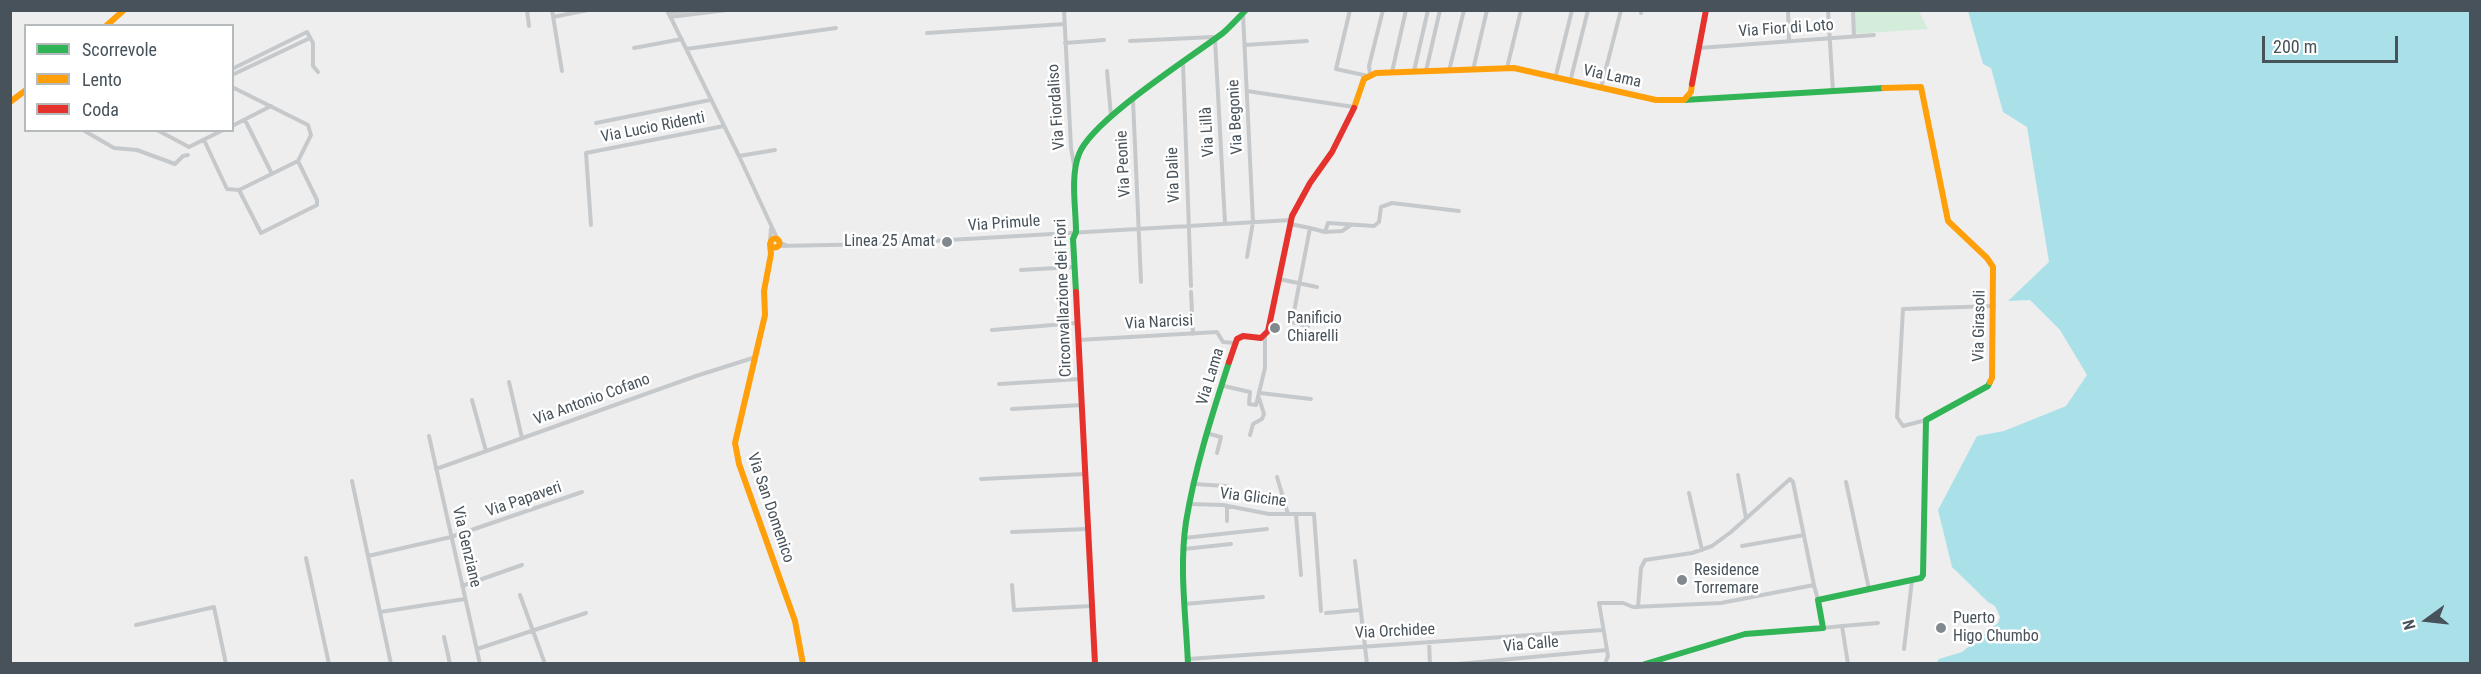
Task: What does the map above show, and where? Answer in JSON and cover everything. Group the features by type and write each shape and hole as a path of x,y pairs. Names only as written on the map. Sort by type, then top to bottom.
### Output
{"street":[{"path":"108,24 124,10"},
{"path":"527,10 529,26"},
{"path":"552,10 562,71"},
{"path":"553,17 588,10"},
{"path":"668,14 692,10"},
{"path":"668,14 727,10"},
{"name":"Via Fiordaliso","path":"1064,10 1071,148 1075,170"},
{"path":"1350,10 1336,69 1369,75"},
{"path":"1369,75 1369,66 1383,10"},
{"path":"1392,72 1406,10"},
{"path":"1413,73 1428,10"},
{"path":"1426,72 1440,10"},
{"path":"1449,71 1464,10"},
{"path":"1473,70 1487,10"},
{"path":"1507,69 1521,10"},
{"path":"1555,79 1572,10"},
{"path":"1570,82 1588,10"},
{"path":"1601,89 1621,10"},
{"path":"1684,100 1691,92 1706,10"},
{"path":"1788,10 1789,41"},
{"path":"1828,10 1833,92"},
{"path":"1853,10 1854,36"},
{"name":"Circonvallazione dei Fiori","path":"1095,663 1074,267 1075,170 1079,153 1097,128 1215,39 1244,12"},
{"name":"Via Begonie","path":"1244,12 1253,222 1247,257"},
{"path":"668,14 772,225 775,243"},
{"path":"114,19 118,24"},
{"path":"927,33 1065,24"},
{"path":"686,49 836,28"},
{"path":"234,68 307,32 313,43 313,66 318,72"},
{"name":"Via Fior di Loto","path":"1699,48 1874,35"},
{"path":"234,74 309,36"},
{"path":"634,48 682,39"},
{"path":"1130,41 1215,39"},
{"name":"Via Lillà","path":"1215,39 1225,224"},
{"name":"Via Fiordaliso","path":"1065,43 1104,40"},
{"path":"1245,45 1307,41"},
{"name":"Via Dalie","path":"1182,62 1191,286"},
{"name":"Via Lama","path":"1369,75 1392,72 1514,68 1656,100 1684,100"},
{"path":"1107,71 1111,117"},
{"path":"1224,386 1250,392 1249,404 1256,405 1264,368 1265,336 1268,331 1290,222 1310,183 1332,152 1354,107 1364,79 1369,75"},
{"name":"Via Girasoli","path":"1684,100 1691,102 1921,87 1948,221 1987,258 1993,267 1994,306 1991,383 1926,420"},
{"path":"204,140 227,189 239,190 298,161 311,135 308,125 234,88"},
{"path":"1247,91 1354,107"},
{"path":"10,102 22,97"},
{"name":"Via Peonie","path":"1133,99 1141,282"},
{"path":"596,123 710,100"},
{"path":"234,125 271,106"},
{"path":"245,120 272,174"},
{"name":"Via Lucio Ridenti","path":"591,225 586,153 724,126"},
{"path":"86,132 114,148 137,150 175,164 183,156 188,155"},
{"path":"160,132 189,147 219,132"},
{"path":"739,156 775,150"},
{"path":"239,190 261,233 317,205 317,200 298,161"},
{"path":"1351,225 1342,231 1325,231 1328,224 1351,225 1374,226 1379,222 1381,207 1392,203 1459,212"},
{"name":"Via Primule","path":"775,243 790,248 1253,222 1290,222 1325,231"},
{"path":"1308,326 1292,322 1310,228"},
{"name":"Via San Domenico","path":"775,243 764,291 765,315 735,443 739,464 795,621 803,663"},
{"path":"1021,270 1074,267"},
{"path":"1279,279 1317,287"},
{"path":"1191,292 1193,333"},
{"path":"1818,600 1923,575 1926,420 1904,426 1897,417 1903,309 1994,306"},
{"path":"992,330 1077,323"},
{"name":"Via Narcisi","path":"1078,340 1217,332 1223,342 1236,343"},
{"name":"Via Lama","path":"1188,661 1184,538 1193,484 1206,433 1224,386 1236,343 1243,336 1257,338 1265,336"},
{"name":"Via Antonio Cofano","path":"436,469 756,357"},
{"path":"999,384 1080,379"},
{"path":"509,382 522,438"},
{"path":"1259,395 1311,399"},
{"path":"1250,435 1253,424 1262,419 1264,414 1259,395"},
{"path":"472,400 486,451"},
{"path":"1012,409 1082,405"},
{"path":"1206,433 1221,437 1217,453"},
{"name":"Via Genziane","path":"429,436 480,663"},
{"path":"981,479 1085,474"},
{"path":"1738,475 1746,518"},
{"path":"1277,477 1288,514"},
{"path":"1638,607 1641,568 1645,560 1702,550 1724,538 1790,479 1793,482 1823,628"},
{"path":"352,481 391,663"},
{"path":"1846,482 1869,589"},
{"path":"1193,484 1227,486"},
{"name":"Via Papaveri","path":"368,556 451,537 582,492"},
{"path":"1689,493 1702,550"},
{"name":"Via Glicine","path":"1189,504 1269,514 1314,514 1321,611"},
{"path":"1227,507 1227,521"},
{"path":"1296,515 1301,574"},
{"path":"1012,532 1088,528"},
{"path":"1184,538 1267,529"},
{"path":"1742,546 1804,536"},
{"path":"1184,549 1232,544"},
{"path":"306,558 329,663"},
{"path":"1355,561 1367,663"},
{"path":"462,586 522,565"},
{"path":"1904,649 1912,579"},
{"path":"1012,585 1014,610 1092,606"},
{"path":"1605,663 1608,656 1599,603 1623,603 1638,607 1721,603 1814,585"},
{"path":"520,595 545,663"},
{"path":"1185,604 1263,597"},
{"path":"380,612 465,599"},
{"path":"136,625 214,607 226,663"},
{"path":"1326,613 1360,610"},
{"path":"477,649 586,613"},
{"path":"1645,663 1745,634 1878,624"},
{"path":"1842,626 1848,663"},
{"name":"Via Orchidee","path":"1188,661 1365,645 1603,630"},
{"path":"444,637 450,663"},
{"path":"1429,642 1430,663"},
{"name":"Via Calle","path":"1458,663 1606,650"}],"green space":[{"path":"1851,11 1919,11 1928,29 1852,34"}],"water":[{"path":"1968,11 2470,11 2470,663 1936,663 1939,659 1962,652 1998,623 2000,617 1995,606 1952,567 1938,510 1977,436 2004,431 2066,406 2087,375 2060,330 2030,300 2008,301 2049,262 2027,127 2003,112 1991,68 1983,64"}],"traffic: fast":[{"path":"1076,292 1073,239 1076,232 1074,182 1079,154 1102,124 1166,73 1223,33 1246,10"},
{"path":"1684,100 1884,88"},
{"path":"1188,664 1183,575 1186,522 1199,461 1229,362"},
{"path":"1645,664 1745,634 1823,628 1818,600 1921,578 1923,575 1926,420 1988,386 1990,382"}],"traffic: slow":[{"path":"108,24 124,10"},
{"path":"1354,108 1364,79 1376,73 1514,68 1656,100 1684,100 1691,92 1692,84"},
{"path":"1884,88 1921,87 1948,221 1987,258 1993,267 1992,378 1990,382"},
{"path":"10,102 24,92"},
{"path":"775,238 780,243 775,248 770,243 775,238"},
{"path":"770,244 771,254 764,291 765,315 735,443 739,464 795,621 803,664"}],"traffic: jam":[{"path":"1692,84 1706,10"},
{"path":"1229,362 1237,339 1243,336 1261,338 1268,331 1292,216 1310,183 1332,152 1354,108"},
{"path":"1076,292 1095,664"}],"place":[{"name":"Linea 25 Amat","path":"947,242"},
{"name":"Panificio Chiarelli","path":"1275,328"},
{"name":"Residence Torremare","path":"1682,580"},
{"name":"Puerto Higo Chumbo","path":"1941,628"}]}
